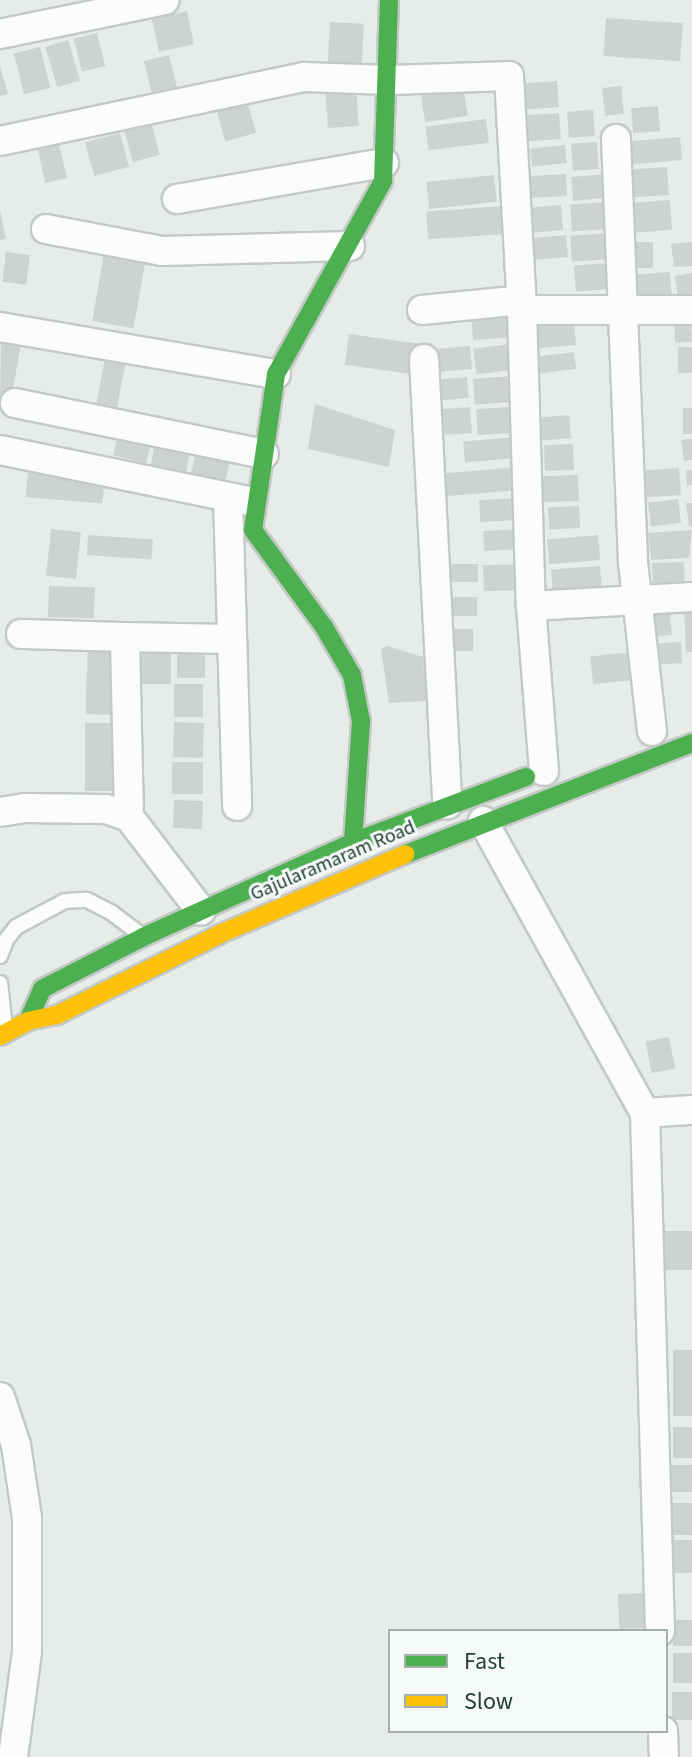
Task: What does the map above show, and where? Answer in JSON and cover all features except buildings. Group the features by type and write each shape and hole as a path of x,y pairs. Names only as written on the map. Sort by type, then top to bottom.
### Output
{"main road":[{"path":"353,842 361,721 352,675 324,627 253,530 276,374 350,246 383,181 389,80 389,0"},
{"name":"Gajularamaram Road","path":"3,1034 28,1021 57,1015 220,934 483,821 692,743"},
{"path":"28,1021 42,989 143,937 353,842 447,804 551,768"}],"street":[{"path":"0,34 149,2"},
{"path":"0,141 304,77 389,80 509,76 522,305 531,606 551,768"},
{"path":"616,139 636,601 652,732"},
{"path":"177,199 384,163"},
{"path":"46,229 162,251 350,246"},
{"path":"422,310 522,305 692,310"},
{"path":"0,327 276,374"},
{"path":"424,359 447,804"},
{"path":"15,403 264,454"},
{"path":"0,450 256,503"},
{"path":"228,498 237,806"},
{"path":"531,606 692,597"},
{"path":"21,634 231,639"},
{"path":"125,637 129,817"},
{"path":"0,812 24,808 106,809 129,817 201,911"},
{"path":"483,821 645,1113 660,1629"},
{"path":"645,1113 692,1110"},
{"path":"0,1397 16,1445 27,1518 27,1652 13,1757"},
{"path":"663,1733 664,1757"}],"lane":[{"path":"0,956 6,940 16,927 65,901 87,900 112,913 143,937"},
{"path":"0,983 3,1034"}],"traffic: fast":[{"path":"353,842 361,721 352,675 324,627 253,530 276,374 383,181 389,0"},
{"path":"406,854 692,743"},
{"path":"28,1021 42,989 143,937 353,842 526,777"}],"traffic: slow":[{"path":"0,1036 28,1021 57,1015 220,934 406,854"}]}
